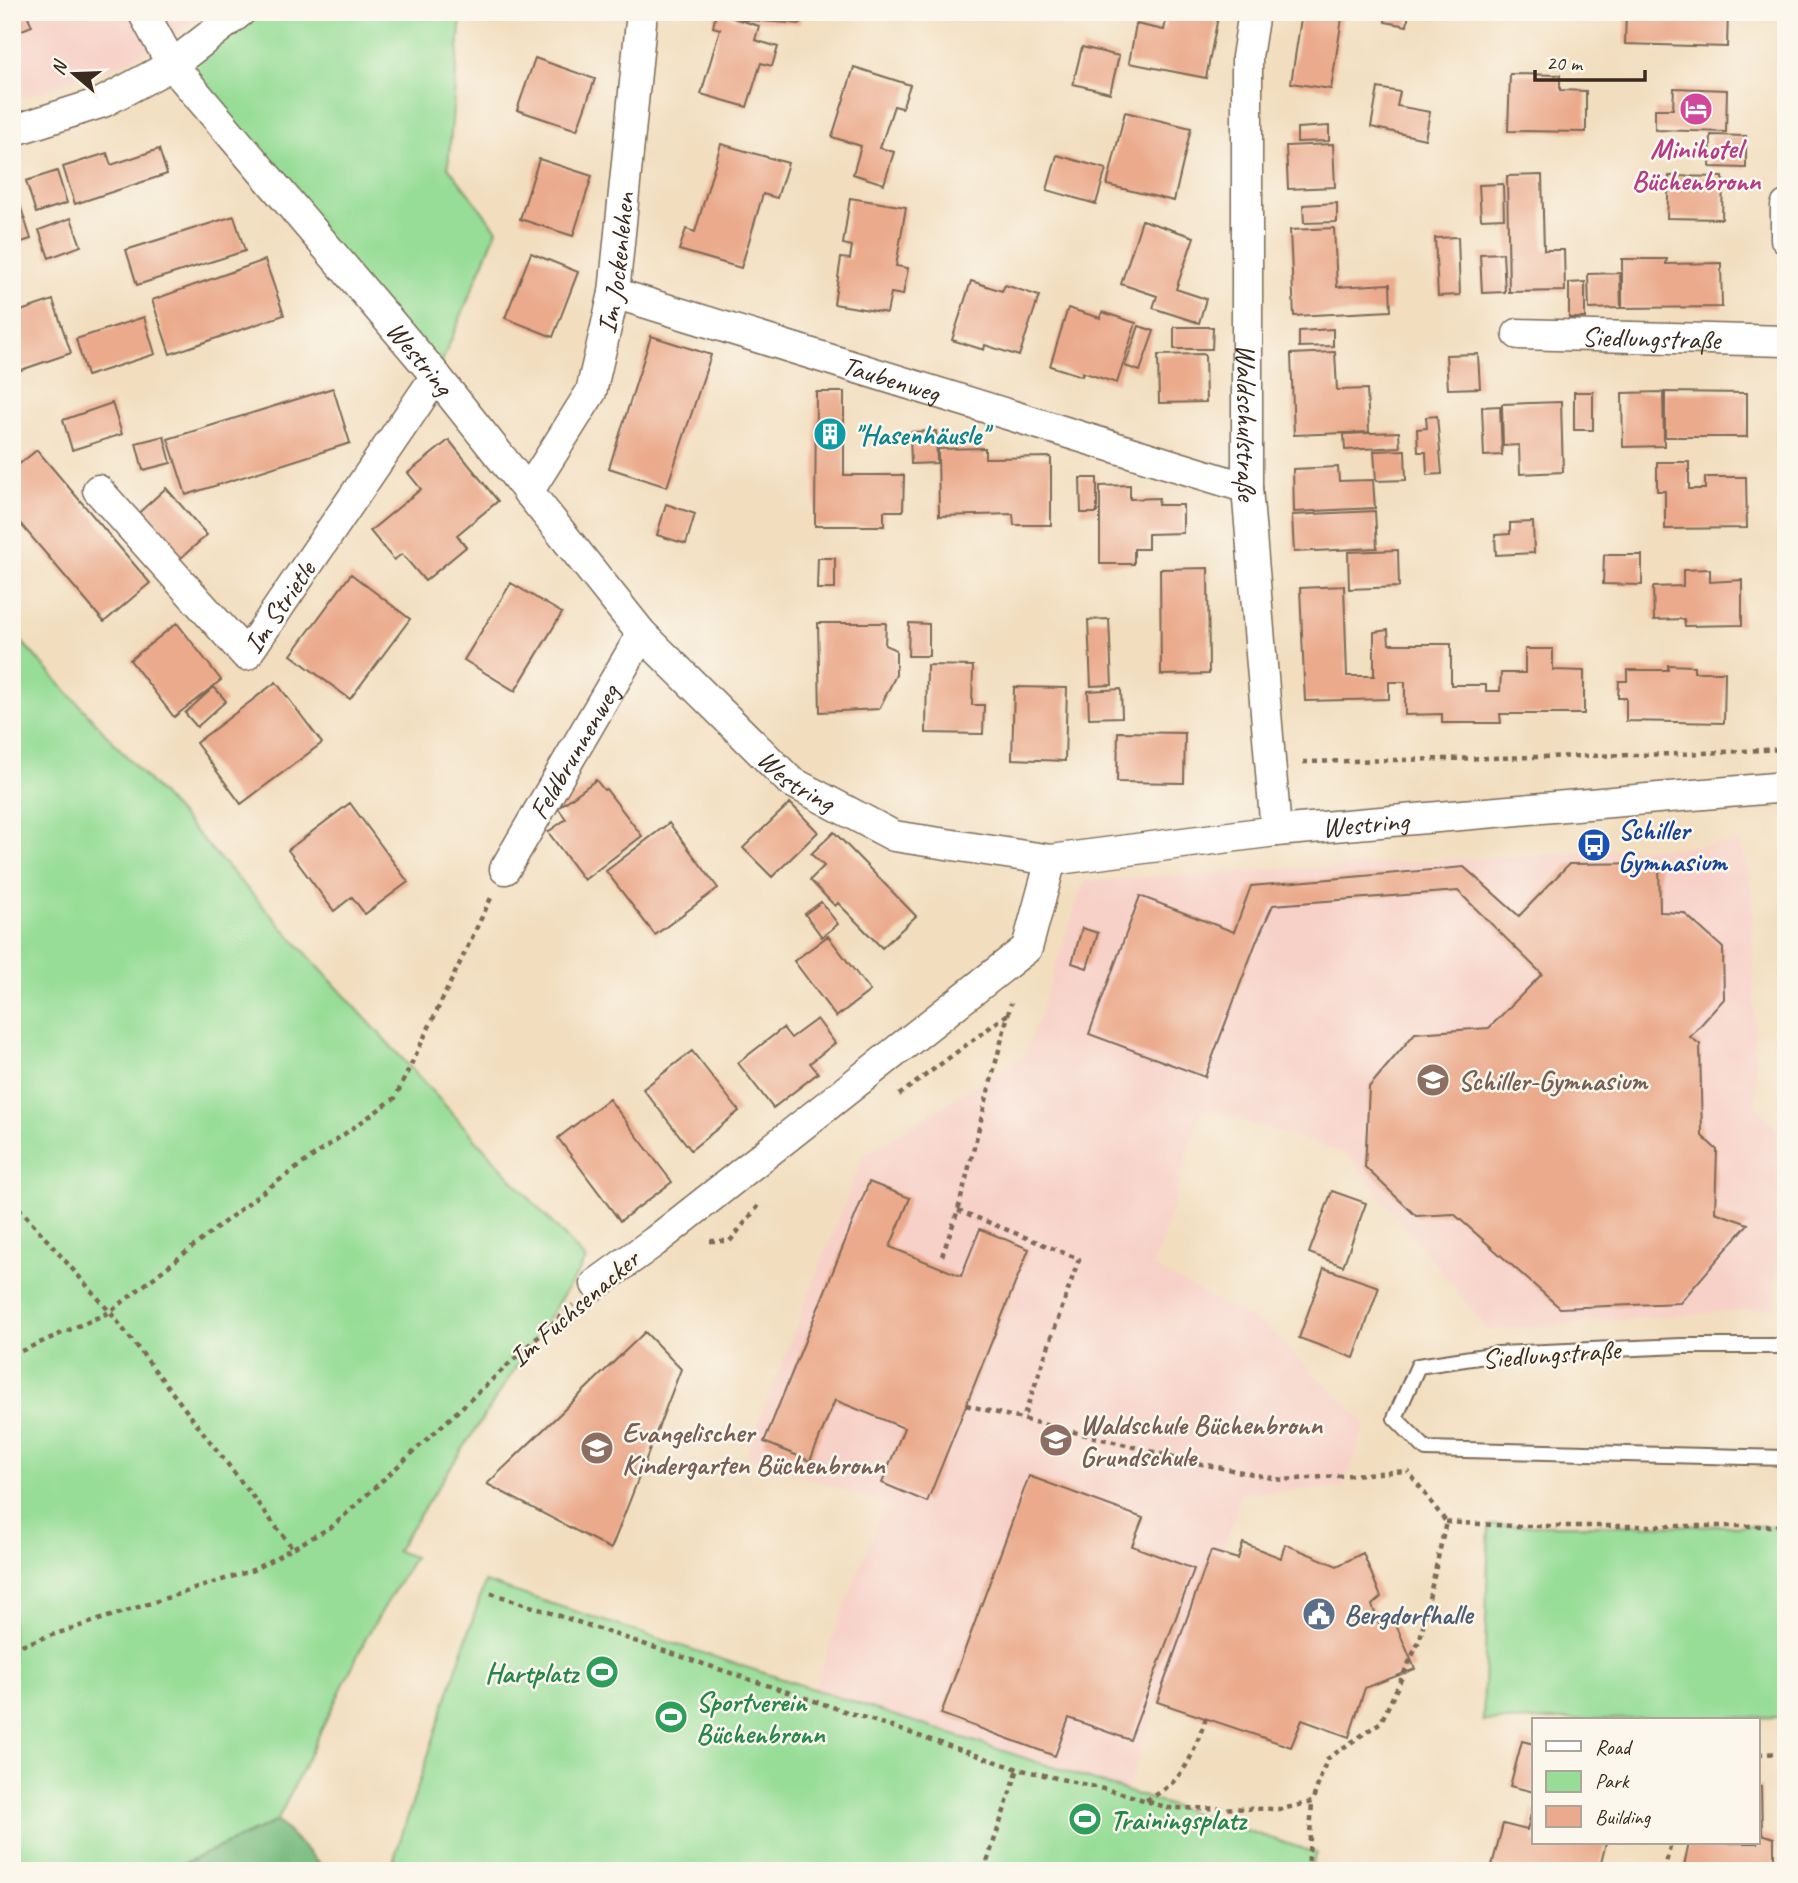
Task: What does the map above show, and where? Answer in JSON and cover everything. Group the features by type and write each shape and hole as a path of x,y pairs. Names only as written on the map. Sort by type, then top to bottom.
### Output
{"street":[{"name":"Westring","path":"143,12 172,65 436,376 642,634 790,781 894,836 1051,860 1276,831 1786,787"},
{"path":"12,131 103,102 172,65 240,12"},
{"name":"Im Jockenlehen","path":"528,492 591,392 614,293 642,12"},
{"name":"Waldschulstraße","path":"1254,12 1247,57 1247,488 1276,831"},
{"path":"1786,206 1786,239"},
{"name":"Taubenweg","path":"614,293 1247,488"},
{"name":"Siedlungstraße","path":"1518,334 1786,341"},
{"name":"Im Strietle","path":"98,490 246,655 436,376"},
{"name":"Feldbrunnenweg","path":"505,869 642,634"},
{"name":"Im Fuchsenacker","path":"596,1283 654,1241 1027,948 1051,860"}],"lane":[{"name":"Siedlungstraße","path":"1426,1449 1395,1418 1418,1366 1498,1354 1682,1346 1786,1346"},
{"path":"1426,1449 1786,1458"}],"path":[{"path":"1270,762 1681,754 1786,748"},
{"path":"12,1355 110,1311 260,1194 395,1098 505,869"},
{"path":"942,1256 958,1210 1012,1001"},
{"path":"12,1200 110,1311 294,1550"},
{"path":"958,1210 1079,1259 1023,1419"},
{"name":"Im Fuchsenacker","path":"12,1648 253,1570 294,1550 333,1526 596,1283"},
{"path":"966,1405 1202,1464 1282,1480 1408,1471 1426,1449"},
{"path":"1308,1871 1312,1802 1327,1759 1381,1722 1420,1639 1446,1522 1408,1471"},
{"path":"1446,1522 1513,1526 1786,1526"},
{"path":"491,1593 1018,1769 1168,1808 1282,1810 1312,1802"},
{"path":"1145,1801 1160,1794 1186,1769 1206,1718"},
{"path":"1759,1754 1786,1753"},
{"path":"984,1871 1018,1769"},
{"path":"1664,1871 1671,1844"}],"shaded area":[{"path":"12,12 209,12 129,61 12,101"},
{"path":"1741,843 1752,893 1756,1106 1777,1129 1776,1308 1488,1330 1346,1153 1202,1108 1154,1267 1267,1328 1366,1424 1344,1487 1241,1494 1222,1554 1211,1552 1125,1794 813,1690 884,1505 746,1455 863,1156 1026,1054 1084,881"}],"green space":[{"path":"233,12 450,12 461,16 448,167 497,230 436,376 172,65"},
{"path":"12,631 586,1260 396,1551 414,1557 367,1636 277,1821 167,1871 12,1871"},
{"path":"1489,1525 1786,1526 1786,1717 1532,1718 1532,1720 1483,1721"},
{"name":"Hartplatz","path":"485,1582 1316,1853 1310,1871 390,1871"},
{"path":"277,1821 327,1871 167,1871"}],"building":[{"path":"12,12 26,12 32,26 12,34"},
{"path":"737,12 801,12 800,24 736,19"},
{"path":"1168,12 1219,12 1206,78 1129,63 1136,24 1164,30"},
{"path":"1302,12 1343,12 1331,89 1291,83"},
{"path":"1386,12 1409,12 1407,26 1385,22"},
{"path":"1626,12 1728,12 1727,47 1625,44"},
{"path":"716,13 759,26 755,40 778,47 772,66 761,63 747,107 701,94 720,29 713,27"},
{"path":"1082,47 1119,56 1110,93 1073,84"},
{"path":"535,58 595,79 577,130 517,110"},
{"path":"854,67 910,85 902,108 894,106 880,148 894,152 884,184 853,174 861,146 832,137"},
{"path":"1510,74 1560,75 1560,90 1586,91 1586,132 1508,131"},
{"path":"1378,88 1400,92 1397,106 1430,112 1425,139 1371,127"},
{"path":"1674,88 1727,90 1726,132 1655,130 1655,109 1673,109"},
{"path":"1125,112 1191,128 1174,201 1107,185"},
{"path":"1329,126 1329,141 1297,142 1297,128"},
{"path":"1711,135 1746,136 1746,168 1710,167"},
{"path":"721,144 788,163 777,198 763,194 741,268 679,250 686,229 695,232"},
{"path":"1333,144 1335,187 1288,189 1286,146"},
{"path":"159,149 167,174 75,204 63,167 107,153 111,165"},
{"path":"1057,155 1106,169 1096,204 1047,190"},
{"path":"539,159 592,176 573,236 520,219"},
{"path":"57,171 67,203 36,213 26,181"},
{"path":"1542,175 1544,250 1564,250 1565,291 1509,292 1507,176"},
{"path":"1669,176 1723,177 1722,219 1667,218"},
{"path":"12,180 31,239 12,245"},
{"path":"1503,184 1504,218 1481,219 1479,185"},
{"path":"850,198 906,207 896,266 908,268 903,295 891,293 887,313 834,304 841,258 850,259 852,246 843,244"},
{"path":"1337,203 1337,222 1304,223 1303,205"},
{"path":"234,216 245,251 137,285 126,250"},
{"path":"71,218 81,246 49,258 39,230"},
{"path":"1142,220 1194,237 1176,289 1206,299 1199,323 1153,308 1157,296 1121,284"},
{"path":"1334,228 1337,287 1390,284 1391,311 1294,316 1290,230"},
{"path":"1458,237 1460,295 1438,296 1435,238"},
{"path":"531,253 578,272 553,337 505,318"},
{"path":"1503,253 1505,292 1482,293 1480,254"},
{"path":"1622,259 1667,259 1666,264 1721,263 1722,307 1622,308"},
{"path":"265,260 284,315 170,354 152,300"},
{"path":"1620,273 1621,308 1589,309 1588,274"},
{"path":"971,281 1002,291 1005,285 1039,296 1019,356 985,345 984,350 952,340"},
{"path":"1585,282 1585,318 1569,318 1569,283"},
{"path":"53,300 71,353 12,373 12,314"},
{"path":"1068,308 1100,318 1102,312 1136,323 1117,383 1050,366"},
{"path":"144,317 155,354 87,376 76,339"},
{"path":"1139,326 1154,331 1140,371 1125,366"},
{"path":"1174,327 1213,327 1212,349 1174,349"},
{"path":"1333,329 1333,346 1299,347 1299,331"},
{"path":"651,336 711,355 667,487 609,468"},
{"path":"1335,352 1337,390 1367,389 1369,432 1294,435 1291,354"},
{"path":"1205,354 1206,402 1159,403 1158,355"},
{"path":"1478,354 1480,388 1448,389 1446,355"},
{"path":"333,388 350,443 186,495 168,439"},
{"name":"\"Hasenhäusle\"","path":"816,392 844,392 844,475 904,475 903,511 884,511 884,526 815,526"},
{"path":"1574,392 1593,392 1593,430 1574,430"},
{"path":"1663,392 1664,446 1623,447 1622,393"},
{"path":"1665,392 1747,393 1747,437 1665,437"},
{"path":"1561,402 1563,472 1520,474 1519,445 1503,446 1502,404"},
{"path":"112,403 122,434 72,450 63,420"},
{"path":"1500,406 1502,455 1484,456 1482,407"},
{"path":"1437,416 1442,474 1427,475 1426,452 1418,452 1417,429 1427,428 1426,417"},
{"path":"936,431 937,463 911,464 910,432"},
{"path":"1399,432 1400,447 1345,450 1344,434"},
{"path":"164,436 171,463 143,470 136,443"},
{"path":"449,440 498,501 457,535 466,547 425,581 402,554 394,560 370,531 421,489 408,473"},
{"path":"985,448 985,458 1051,457 1051,525 1014,525 1013,514 939,516 938,449"},
{"path":"37,450 150,583 104,622 12,514 12,470"},
{"path":"1405,450 1406,480 1376,481 1374,451"},
{"path":"1657,462 1689,462 1689,489 1705,489 1705,477 1746,477 1747,528 1665,529 1665,491 1657,491"},
{"path":"1338,467 1339,481 1373,480 1375,508 1294,512 1293,469"},
{"path":"1080,478 1097,478 1097,513 1081,513"},
{"path":"1130,485 1130,499 1159,498 1158,505 1183,505 1183,533 1148,534 1148,549 1134,549 1134,564 1100,564 1100,486"},
{"path":"166,488 207,535 174,564 133,518"},
{"path":"666,504 695,514 686,544 657,535"},
{"path":"1375,511 1377,548 1294,552 1292,515"},
{"path":"1533,522 1534,553 1496,555 1495,535 1510,534 1510,523"},
{"path":"1398,550 1399,587 1349,589 1348,552"},
{"path":"1604,555 1642,555 1642,585 1603,584"},
{"path":"818,558 835,558 835,589 817,589"},
{"path":"1208,568 1209,674 1161,675 1160,569"},
{"path":"1710,569 1710,582 1742,580 1742,625 1685,626 1684,619 1654,620 1653,587 1683,586 1683,570"},
{"path":"351,574 410,619 350,699 291,655"},
{"path":"511,583 562,613 515,691 464,660"},
{"path":"1344,586 1347,676 1374,676 1374,632 1388,630 1389,644 1451,644 1451,685 1486,685 1486,691 1500,691 1501,673 1525,673 1525,649 1553,649 1553,670 1584,671 1584,714 1500,714 1501,723 1442,723 1442,714 1405,715 1405,682 1389,682 1389,699 1305,701 1300,588"},
{"path":"1109,619 1112,685 1091,686 1088,620"},
{"path":"177,623 221,680 174,717 130,660"},
{"path":"818,623 886,623 885,645 896,650 896,675 879,709 820,712"},
{"path":"909,623 929,624 929,656 908,656"},
{"path":"927,665 973,666 972,705 984,705 983,734 926,733"},
{"path":"1668,665 1694,666 1694,672 1725,672 1724,723 1626,721 1626,698 1618,698 1619,681 1627,681 1627,670 1668,670"},
{"path":"276,682 322,743 241,804 196,743"},
{"path":"214,687 226,701 197,727 185,713"},
{"path":"1014,687 1067,688 1065,761 1012,759"},
{"path":"1121,689 1122,717 1089,718 1088,691"},
{"path":"1118,732 1185,733 1184,783 1117,782"},
{"path":"596,780 642,836 584,880 548,832 566,819 558,808"},
{"path":"350,803 408,882 365,914 352,897 334,911 288,850"},
{"path":"790,803 818,832 772,877 743,848"},
{"path":"669,823 718,888 655,935 606,871"},
{"path":"834,832 916,916 882,948 838,903 835,906 810,880 824,866 811,854"},
{"path":"1659,863 1660,912 1684,913 1723,948 1724,999 1690,1037 1700,1044 1702,1136 1717,1150 1715,1212 1748,1224 1680,1303 1560,1308 1454,1214 1416,1216 1365,1167 1369,1087 1415,1033 1489,1028 1542,974 1458,891 1273,905 1205,1077 1089,1034 1140,896 1234,932 1251,886 1464,867 1519,916 1569,864"},
{"path":"821,902 838,924 822,937 805,914"},
{"path":"1082,928 1098,933 1087,968 1072,963"},
{"path":"828,936 870,991 836,1017 794,961"},
{"path":"817,1019 835,1043 810,1063 818,1073 773,1108 738,1063 783,1028 791,1038"},
{"path":"692,1051 739,1111 691,1150 643,1089"},
{"path":"609,1099 672,1182 620,1221 558,1138"},
{"path":"869,1182 910,1198 890,1247 961,1276 980,1229 1029,1249 927,1502 882,1483 904,1428 835,1400 810,1461 764,1442"},
{"path":"1332,1191 1366,1203 1343,1266 1309,1253"},
{"path":"1324,1268 1379,1287 1354,1358 1299,1338"},
{"path":"645,1332 681,1369 611,1549 487,1484"},
{"path":"1029,1476 1143,1518 1132,1546 1194,1569 1130,1740 1069,1718 1055,1756 941,1714"},
{"path":"1243,1543 1281,1558 1285,1544 1337,1566 1363,1553 1381,1597 1372,1605 1380,1626 1394,1620 1415,1669 1365,1688 1349,1737 1302,1720 1291,1747 1157,1702 1211,1551 1238,1559"},
{"path":"1522,1741 1532,1744 1532,1792 1510,1786"},
{"path":"1759,1786 1761,1787 1762,1834 1774,1838 1774,1871 1683,1871 1689,1844 1759,1844"},
{"path":"1532,1810 1532,1844 1606,1844 1599,1871 1515,1871 1492,1865 1503,1824 1527,1830"}],"place":[{"name":"Minihotel Büchenbronn","path":"1696,109"},
{"name":"\"Hasenhäusle\"","path":"830,434"},
{"name":"Schiller Gymnasium","path":"1594,845"},
{"name":"Schiller-Gymnasium","path":"1433,1080"},
{"name":"Waldschule Büchenbronn Grundschule","path":"1056,1440"},
{"name":"Evangelischer Kindergarten Büchenbronn","path":"597,1448"},
{"name":"Bergdorfhalle","path":"1319,1614"},
{"name":"Hartplatz","path":"602,1672"},
{"name":"Sportverein Büchenbronn","path":"671,1717"},
{"name":"Trainingsplatz","path":"1085,1819"}]}
